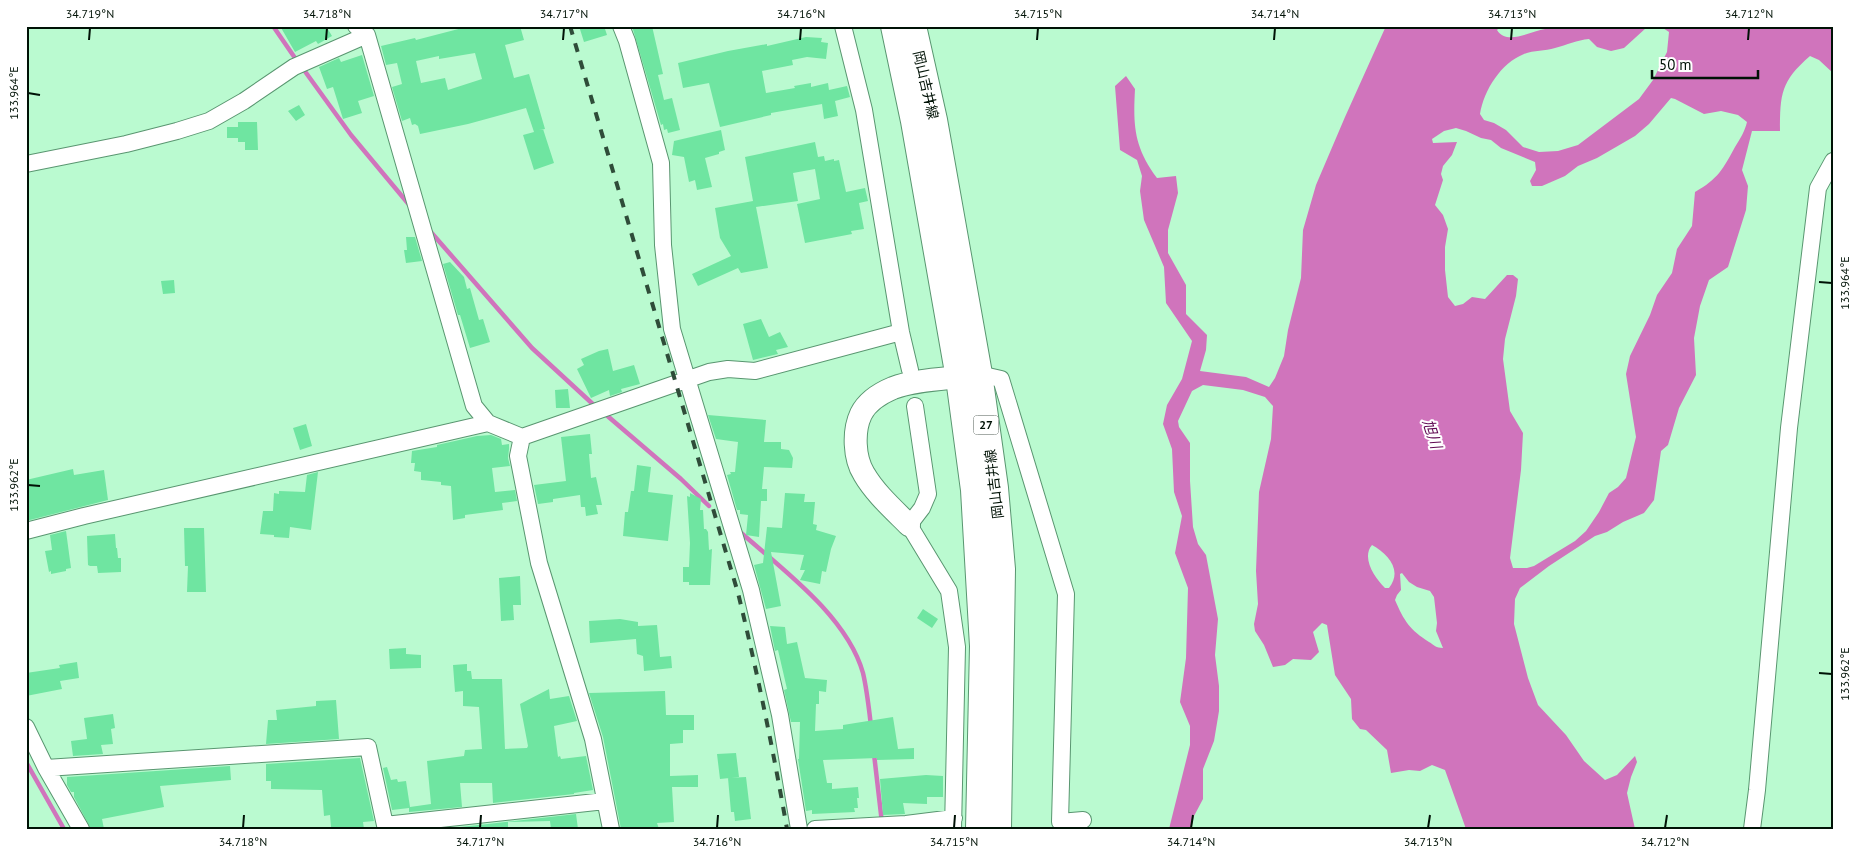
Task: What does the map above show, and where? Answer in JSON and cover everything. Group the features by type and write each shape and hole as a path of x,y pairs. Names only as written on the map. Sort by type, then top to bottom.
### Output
{"main road":[{"name":"岡山吉井線","path":"894,26 995,488 1002,569 998,829"},
{"name":"岡山吉井線","path":"913,26 934,120 969,376 983,646 979,829"}],"street":[{"path":"621,26 627,41 661,163 663,245 672,329 751,590 780,715 799,829"},
{"path":"843,26 864,110 901,332 910,370"},
{"path":"26,164 126,144 209,121 244,101 294,66 361,31 474,406 488,423 522,438 709,372 728,369 755,371 901,332"},
{"path":"1752,829 1789,428 1818,188 1833,161"},
{"path":"815,829 954,823 957,647 949,591 909,524 880,496 862,472 856,451 857,430 861,415 871,402 905,384 969,376 1001,380 1066,594 1060,822 1084,820"},
{"path":"909,524 922,508 928,494 915,406"},
{"path":"26,531 488,423"},
{"path":"522,438 518,456 539,563 593,738 611,829"},
{"path":"26,727 46,768 81,829"},
{"path":"46,768 368,746 385,824 458,822 606,801"}],"water":[{"name":"旭川","path":"1386,26 1501,26 1497,30 1501,35 1513,37 1545,29 1577,26 1660,26 1833,26 1833,73 1819,60 1810,56 1793,73 1784,89 1780,131 1752,131 1742,170 1748,186 1746,210 1728,267 1709,280 1700,306 1694,338 1696,375 1679,408 1668,445 1661,451 1654,500 1644,513 1595,536 1549,566 1520,588 1515,599 1514,624 1528,678 1538,705 1566,735 1584,761 1605,780 1617,775 1635,756 1637,762 1627,793 1635,829 1466,829 1445,770 1432,765 1420,771 1409,770 1391,773 1387,750 1366,730 1360,729 1352,719 1351,699 1335,675 1327,625 1322,623 1313,632 1319,652 1311,660 1293,659 1285,665 1273,667 1264,645 1255,631 1254,624 1258,604 1256,571 1259,492 1271,439 1273,406 1265,397 1243,390 1203,385 1192,391 1178,421 1179,427 1190,443 1193,527 1198,544 1206,555 1218,619 1215,655 1219,686 1219,711 1214,741 1203,769 1203,799 1194,816 1191,829 1169,829 1190,745 1190,726 1180,702 1186,658 1188,588 1175,553 1182,516 1174,492 1172,449 1163,424 1167,405 1182,379 1192,341 1166,303 1164,267 1144,220 1140,191 1142,176 1137,160 1120,150 1115,86 1126,76 1135,89 1135,125 1139,146 1149,167 1157,178 1176,176 1178,193 1168,230 1168,253 1186,285 1186,314 1207,335 1206,350 1200,371 1246,377 1269,387 1284,356 1288,330 1301,278 1303,230 1316,185","holes":["1660,26 1669,32 1667,52 1653,80 1639,99 1578,145 1558,151 1539,152 1523,147 1506,130 1484,120 1480,114 1485,96 1495,78 1508,64 1524,54 1589,39 1597,47 1611,51 1624,48 1646,28","1671,98 1704,114 1721,111 1738,115 1747,122 1742,135 1715,178 1695,192 1692,226 1677,249 1672,273 1657,295 1650,315 1630,356 1626,374 1636,437 1626,478 1609,493 1586,531 1575,541 1534,566 1513,568 1510,558 1521,470 1523,433 1510,411 1503,359 1505,339 1516,296 1518,279 1513,275 1507,275 1485,299 1472,297 1463,304 1455,306 1448,297 1445,270 1445,247 1448,229 1443,215 1435,205 1443,180 1441,174 1443,166 1452,155 1457,142 1433,143 1432,139 1444,131 1456,128 1491,140 1501,148 1535,162 1536,170 1530,181 1532,186 1542,186 1565,176 1578,166 1597,158 1635,136 1649,124","1372,545 1392,563 1394,575 1389,588 1385,588 1371,568 1368,556","1402,573 1409,582 1417,587 1430,591 1434,597 1436,631 1443,648 1435,646 1417,633 1401,614 1395,600 1401,590 1400,574"]}],"building":[{"path":"280,26 299,26 301,29 306,26 326,26 332,36 318,44 316,41 295,52"},
{"path":"470,26 520,26 524,40 505,45 514,78 529,74 554,163 534,170 523,135 534,132 526,108 468,124 420,134 418,126 412,125 410,118 402,121 392,87 402,84 397,63 386,65 381,46 415,38 416,40","holes":["475,53 482,79 448,90 445,78 421,83 416,61 439,56 439,59"]},
{"path":"579,26 604,26 607,35 584,42"},
{"path":"632,26 652,26 663,74 658,75 664,100 672,98 680,130 668,133 667,129 664,130 663,124 661,125"},
{"path":"806,37 822,38 821,42 828,43 826,59 807,57 792,60 793,65 762,71 766,93 811,83 811,87 828,83 829,90 847,86 850,97 835,101 838,116 824,119 822,104 771,113 771,115 720,127 709,83 683,88 678,63 728,51 767,44 767,46"},
{"path":"362,55 374,96 358,101 362,113 343,119 333,87 327,89 319,67 339,58 341,62"},
{"path":"299,105 305,115 296,121 288,111"},
{"path":"238,122 257,122 258,150 245,150 245,142 238,142 238,138 227,138 227,127 238,127"},
{"path":"721,130 725,150 705,158 712,187 697,190 695,180 689,182 684,157 672,155 674,141"},
{"path":"815,142 818,157 824,156 825,161 839,160 846,192 865,188 868,201 859,203 864,229 851,231 852,234 805,243 797,204 820,199 815,169 793,173 798,201 756,207 768,268 741,273 738,268 698,286 692,274 731,256 720,238 715,208 753,201 745,157"},
{"path":"406,237 415,237 422,261 406,263 404,250 407,250"},
{"path":"450,262 464,277 467,289 470,288 479,320 483,319 490,342 470,348 443,264"},
{"path":"174,280 175,293 163,294 161,281"},
{"path":"761,319 769,337 780,332 788,347 776,350 778,354 753,360 743,324"},
{"path":"608,349 613,371 634,365 640,384 621,389 622,392 610,396 609,390 591,398 577,369 584,365 581,359"},
{"path":"568,389 570,408 556,408 555,390"},
{"path":"708,415 766,420 764,442 781,442 781,449 789,450 793,458 792,468 764,467 762,489 767,489 767,501 761,501 759,537 746,535 748,515 740,514 740,510 737,510 727,475 731,474 730,472 735,472 738,442 716,439"},
{"path":"306,424 312,446 300,450 293,428"},
{"path":"590,434 592,454 589,454 591,478 596,477 602,505 596,505 598,514 586,516 585,507 581,507 580,495 553,499 553,502 538,504 534,485 566,481 561,437"},
{"path":"491,435 501,439 502,445 509,444 508,458 510,466 492,468 495,492 515,490 517,501 502,503 503,510 465,515 465,518 453,520 451,486 441,485 441,482 421,480 421,472 414,471 415,463 411,463 412,451 437,447 437,445 477,436"},
{"path":"637,465 651,467 648,492 673,495 668,541 623,536 625,512 628,512 631,491 634,491"},
{"path":"73,469 74,475 104,470 108,500 26,521 26,480"},
{"path":"318,472 311,530 290,527 289,538 260,534 263,511 273,511 274,493 279,494 279,491 305,492 307,475"},
{"path":"690,493 701,499 700,510 703,510 704,529 708,532 709,550 712,549 710,585 689,585 689,582 683,582 683,567 689,567 690,543 687,496 690,497"},
{"path":"785,493 805,494 804,502 815,502 813,524 817,525 816,530 836,536 826,572 822,571 820,584 800,580 805,570 800,570 804,555 771,552 781,606 766,609 754,565 763,563 767,527 782,528"},
{"path":"184,528 204,528 206,592 187,592 188,566 185,566"},
{"path":"66,531 71,568 51,574 45,551 52,550 50,535"},
{"path":"115,534 118,558 121,558 121,572 98,573 97,566 88,565 87,536"},
{"path":"520,576 521,605 513,605 514,620 501,621 499,578"},
{"path":"923,609 938,619 932,628 917,618"},
{"path":"620,619 638,622 638,626 657,625 660,657 671,656 672,668 644,671 643,656 637,654 636,639 590,643 589,621"},
{"path":"770,626 785,627 787,644 797,642 805,678 827,680 826,692 819,691 819,704 816,704 815,731 843,729 843,725 893,717 898,749 914,748 914,759 823,760 827,783 832,783 832,789 858,787 858,808 854,808 855,812 812,814 812,810 806,811 798,759 800,722 791,722 784,690 787,689 778,650 775,651"},
{"path":"406,648 406,654 421,655 421,668 390,669 389,649"},
{"path":"77,662 79,678 60,681 62,689 26,696 26,673 60,668 59,665"},
{"path":"467,664 467,671 471,671 472,679 502,679 505,749 527,748 528,746 520,704 549,689 550,699 569,696 577,721 554,726 558,757 560,756 561,759 586,756 593,790 574,794 493,803 492,783 460,783 462,807 409,812 409,808 392,810 383,768 387,767 391,780 397,779 398,782 406,781 410,807 431,804 427,761 464,756 465,750 482,749 479,707 463,706 463,691 455,692 453,665"},
{"path":"665,691 666,715 694,715 694,730 683,730 683,743 670,744 670,776 698,775 698,787 672,787 674,822 657,823 659,829 621,829 603,737 589,693"},
{"path":"336,700 339,739 266,744 268,720 277,720 276,710 316,706 316,701"},
{"path":"113,714 115,728 111,729 113,744 101,745 103,754 73,756 71,741 87,739 84,718"},
{"path":"736,753 739,777 720,779 717,754"},
{"path":"360,758 374,821 363,822 364,829 331,827 330,815 324,816 322,790 271,789 271,781 266,781 266,764"},
{"path":"230,766 231,780 160,786 164,807 102,819 104,829 91,829 74,797 74,792 71,792 67,785 67,777"},
{"path":"926,775 943,776 943,797 927,797 927,804 903,803 905,814 883,815 880,779"},
{"path":"746,777 751,819 735,821 734,812 731,812 728,778"},
{"path":"576,814 578,829 551,829 550,821 508,822 508,829 443,829"}],"waterway":[{"path":"273,26 295,58"},
{"path":"304,70 351,135 411,207"},
{"path":"430,231 532,348 596,407"},
{"path":"604,413 681,479 709,506"},
{"path":"739,531 811,595 843,632 855,652 863,673 871,726"},
{"path":"874,754 882,823"},
{"path":"26,762 64,829"}],"railway":[{"path":"570,26 738,593 752,652 787,829"}]}
